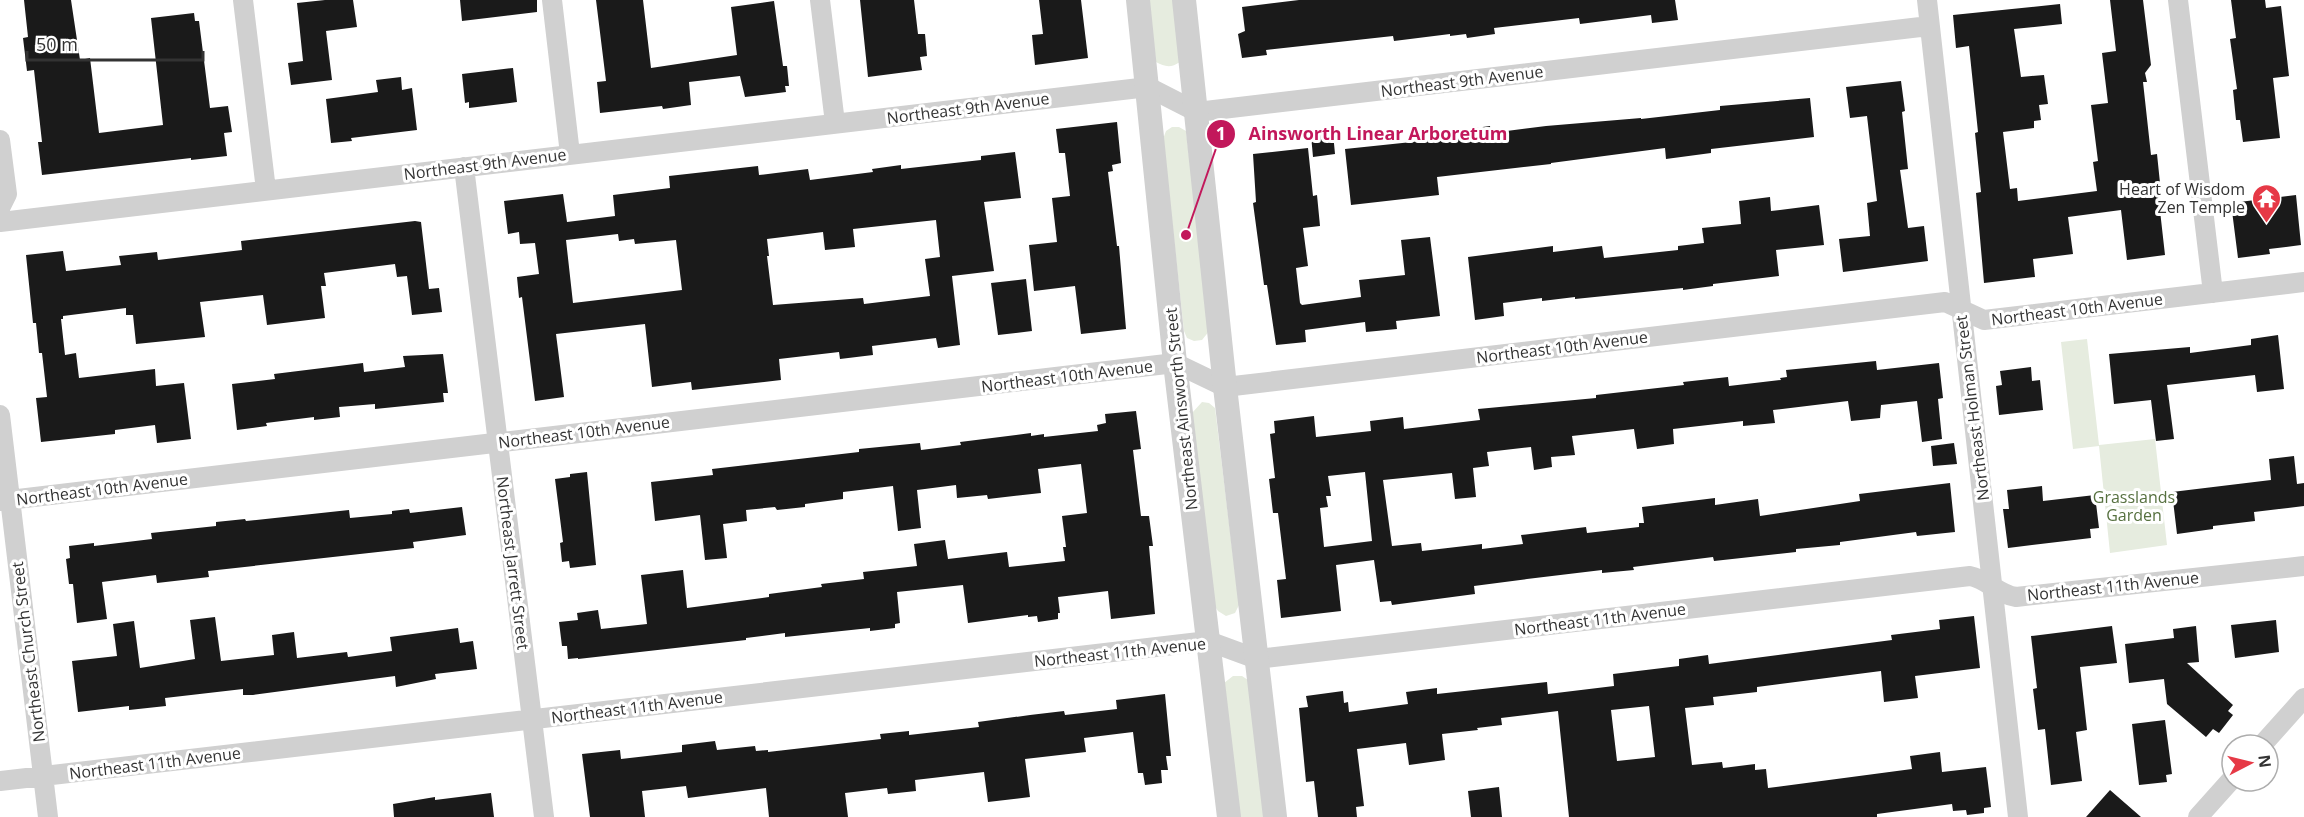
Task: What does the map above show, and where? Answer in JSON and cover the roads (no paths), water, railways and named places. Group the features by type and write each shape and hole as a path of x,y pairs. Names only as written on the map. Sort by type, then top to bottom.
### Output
{"street":[{"path":"243,0 266,190"},
{"path":"552,0 570,154"},
{"path":"820,0 835,123"},
{"name":"Northeast Ainsworth Street","path":"1138,0 1175,363 1229,817"},
{"path":"1184,0 1225,387 1275,817"},
{"name":"Northeast Holman Street","path":"1927,0 2018,817"},
{"path":"2178,0 2213,293"},
{"name":"Northeast 9th Avenue","path":"1197,112 1929,26"},
{"path":"1148,87 1197,112"},
{"name":"Northeast 9th Avenue","path":"0,222 1148,87"},
{"path":"0,140 7,194 0,208"},
{"name":"Northeast Jarrett Street","path":"464,167 544,817"},
{"name":"Northeast 10th Avenue","path":"5,500 1175,363 1225,387 1945,302 1984,320 2304,282"},
{"name":"Northeast Church Street","path":"0,415 5,500 48,817"},
{"name":"Northeast 11th Avenue","path":"0,781 1208,641 1257,659 1970,576 1979,578 2009,596 2016,597 2304,566"},
{"path":"2273,733 2304,698"},
{"path":"2198,817 2220,792"}],"place":[{"name":"Heart of Wisdom Zen Temple","path":"2266,224"},
{"name":"Ainsworth Linear Arboretum","path":"1186,235"}],"park label":[{"name":"Grasslands Garden","path":"2134,506"}]}
